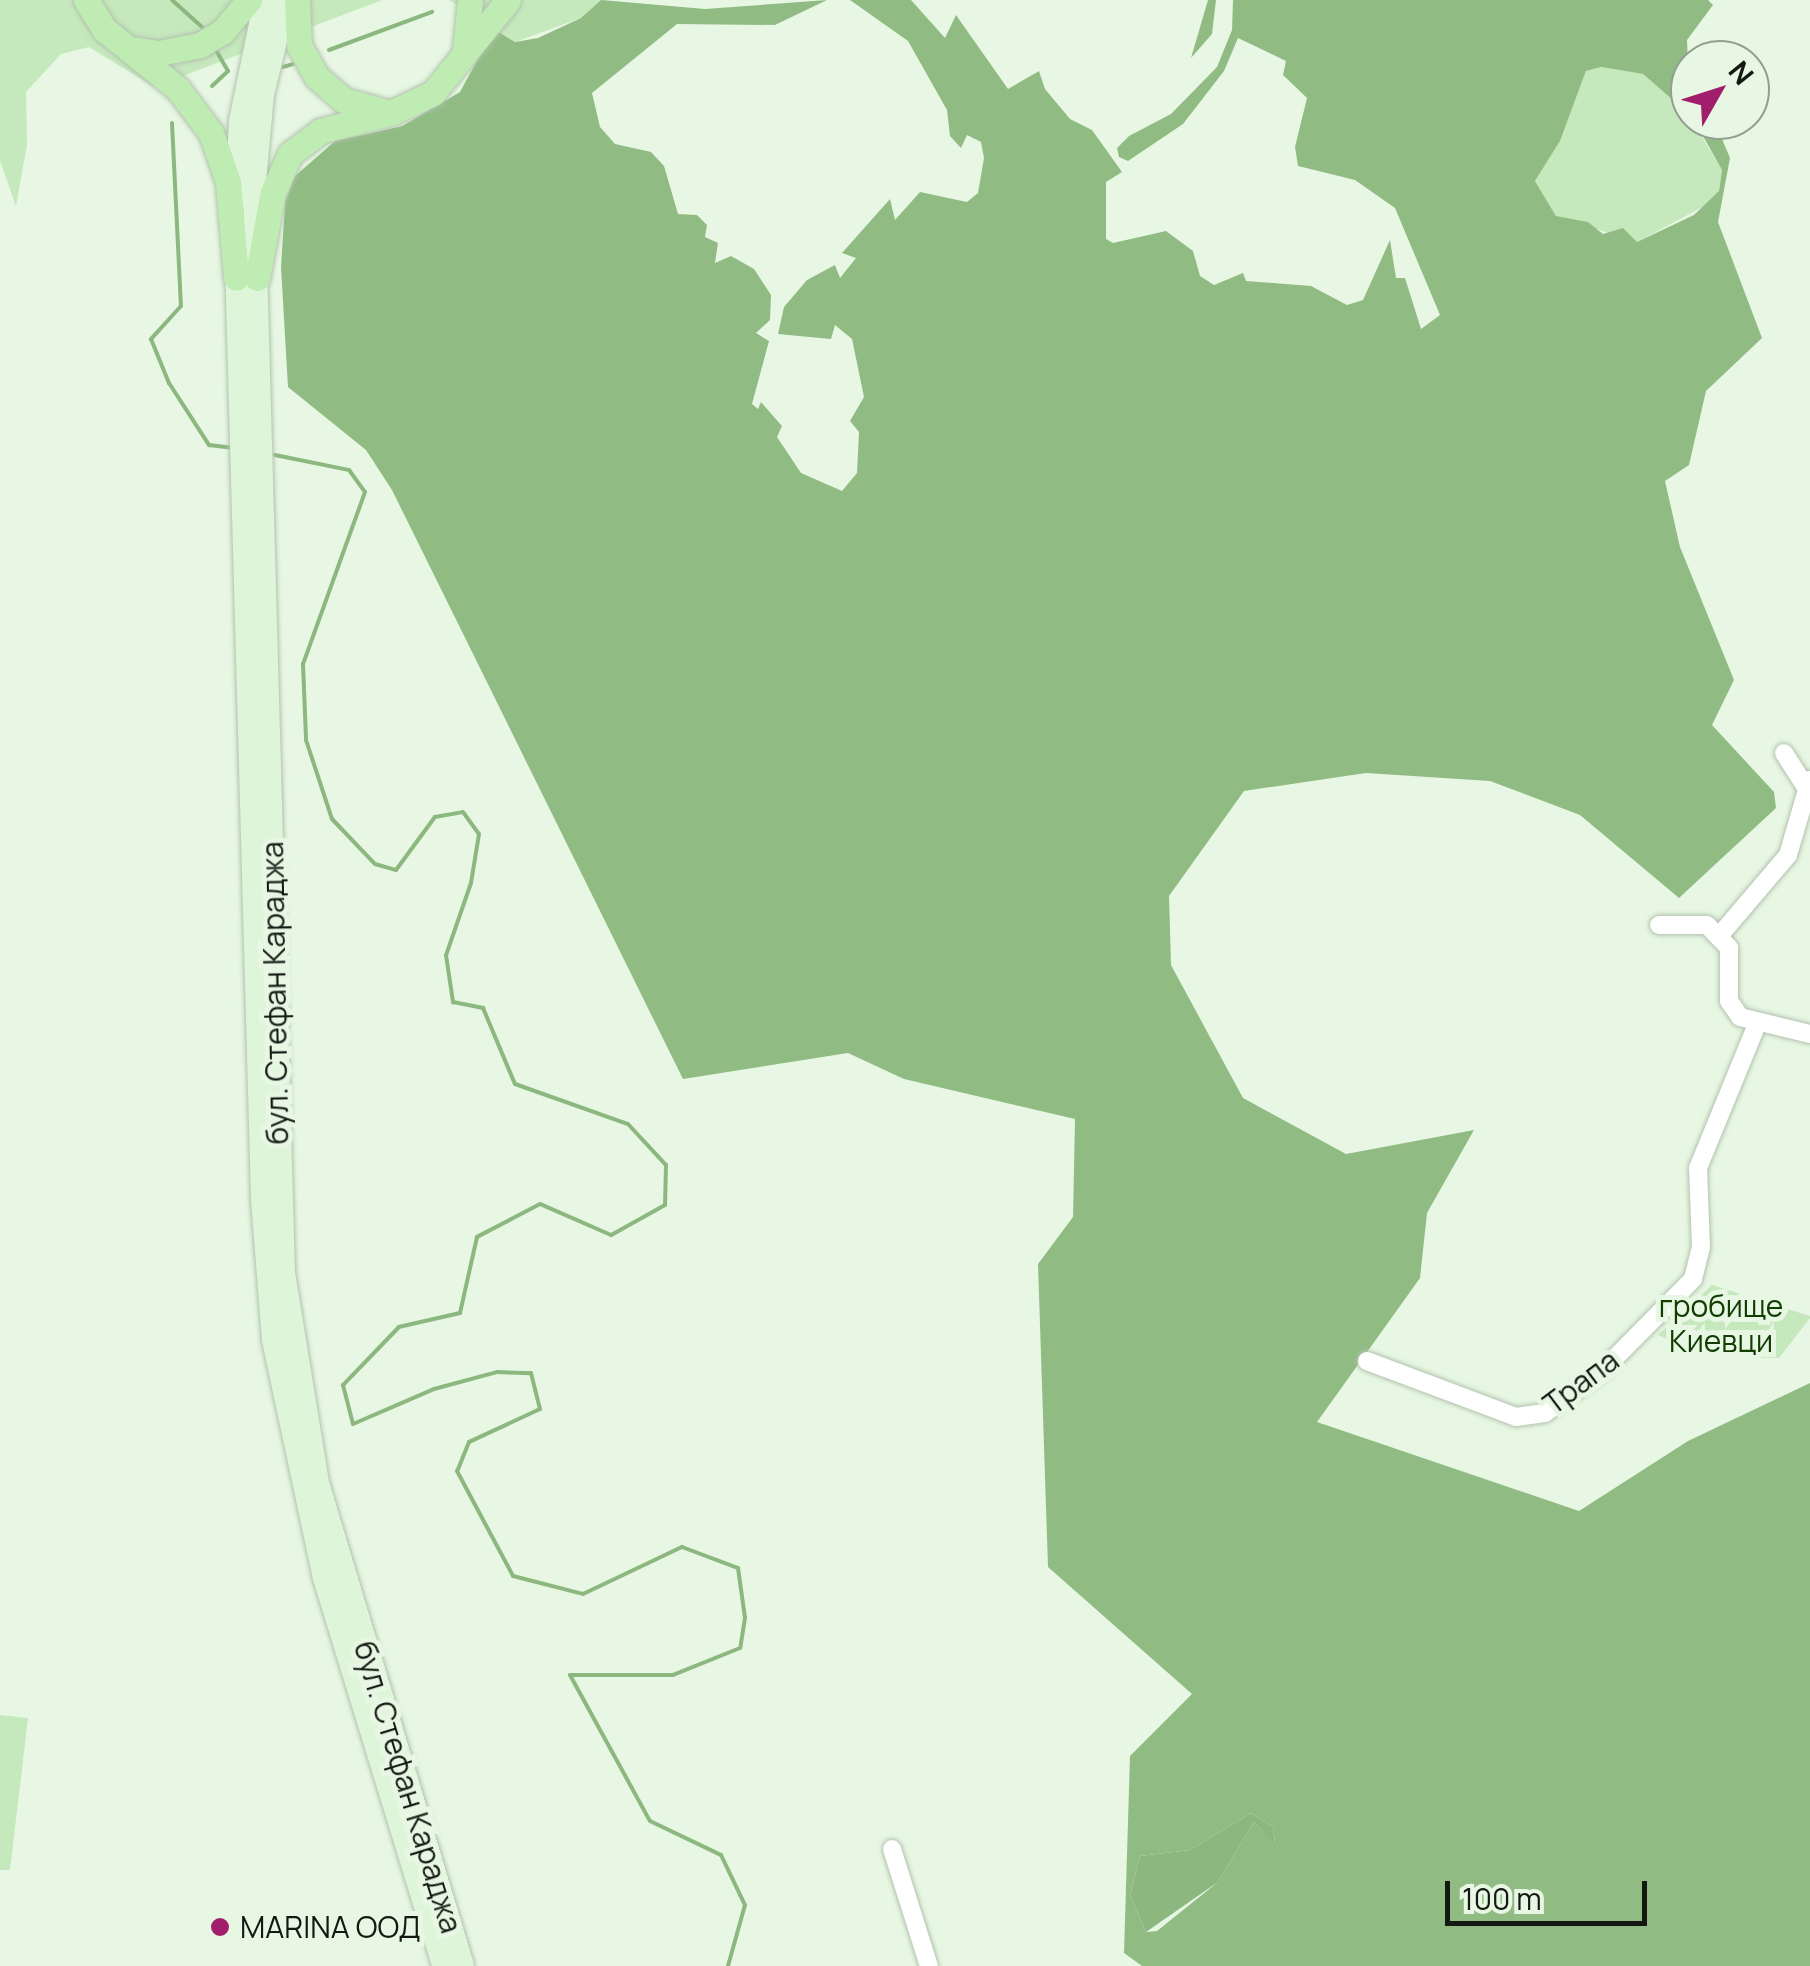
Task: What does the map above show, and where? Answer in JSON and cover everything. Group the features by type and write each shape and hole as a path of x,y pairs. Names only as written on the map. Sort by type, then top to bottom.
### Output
{"main road":[{"path":"86,0 126,48 190,100 211,132 228,182 247,278"},
{"path":"126,48 160,54 200,45 222,32 250,0"},
{"name":"бул. Стефан Караджа","path":"265,0 240,122 280,1200 291,1338 342,1573 463,1966"},
{"name":"бул. Стефан Караджа","path":"286,0 259,122 247,278 262,1200 273,1340 324,1578 442,1966"},
{"path":"297,0 299,45 317,77 352,104 393,112"},
{"path":"462,60 470,0"},
{"path":"247,278 273,192 290,154 320,130 393,112 433,93 508,0"}],"street":[{"path":"1720,935 1788,855 1809,784 1784,753"},
{"path":"1659,925 1694,922 1720,935 1731,962 1729,1001 1740,1017 1810,1034"},
{"name":"Трапа","path":"1367,1361 1516,1418 1544,1413 1601,1372 1693,1279 1702,1247 1698,1168 1757,1024"},
{"path":"892,1849 929,1966"}],"green space":[{"path":"0,0 382,0 154,87 89,47 61,54 26,92 27,145 16,206 0,161"},
{"path":"449,0 601,0 581,18 515,42"},
{"path":"1601,67 1643,74 1670,97 1670,140 1704,140 1722,170 1719,191 1708,204 1637,242 1556,216 1535,181 1560,141 1586,71"},
{"name":"гробище Киевци","path":"1712,1285 1810,1318 1779,1358 1709,1356 1658,1335"},
{"path":"0,1715 28,1718 10,1870 0,1870"}],"shaded area":[{"path":"601,0 705,9 827,0 775,25 677,24 592,93 600,127 615,144 651,152 664,166 678,214 697,215 707,225 705,237 718,243 715,263 731,256 754,269 771,295 770,320 756,333 769,341 752,404 758,409 761,402 782,426 777,437 801,473 842,491 857,473 859,432 850,421 864,397 852,339 835,325 831,339 778,334 784,307 807,280 835,265 840,278 856,258 842,253 890,199 895,220 920,192 967,202 978,193 984,158 981,142 967,135 961,148 950,136 947,110 908,41 850,0 911,0 945,38 956,15 1008,89 1039,71 1045,89 1070,119 1092,130 1122,172 1106,182 1106,239 1113,243 1166,231 1193,251 1200,276 1214,285 1243,273 1246,281 1311,286 1347,305 1363,300 1390,240 1396,278 1405,278 1421,329 1440,315 1395,208 1355,180 1298,166 1295,147 1307,98 1283,75 1286,61 1238,38 1224,71 1183,124 1128,161 1119,157 1117,148 1129,136 1171,114 1217,67 1232,30 1233,0 1708,0 1713,5 1687,40 1670,40 1670,98 1643,74 1601,67 1586,71 1560,141 1535,181 1556,216 1588,222 1603,234 1623,228 1637,242 1694,215 1719,191 1722,170 1705,140 1722,140 1730,158 1718,222 1762,338 1706,391 1689,465 1665,481 1680,547 1734,680 1712,725 1774,792 1776,808 1679,898 1580,815 1490,781 1366,773 1244,791 1169,896 1171,965 1243,1098 1346,1154 1474,1130 1427,1213 1420,1278 1317,1422 1579,1511 1688,1441 1810,1383 1810,1966 1142,1966 1124,1953 1130,1756 1192,1694 1048,1567 1038,1264 1073,1217 1075,1119 904,1079 848,1053 683,1079 392,490 366,450 288,387 281,267 285,202 295,176 335,141 402,126 460,92 494,29 515,42 538,38 581,18","holes":["1251,1813 1273,1827 1275,1843 1254,1822 1218,1882 1157,1931 1146,1932 1130,1895 1140,1856 1190,1850"]},
{"path":"1208,0 1216,0 1212,34 1191,58"},
{"path":"1251,1813 1273,1827 1275,1844 1254,1822 1218,1882 1146,1932 1130,1895 1140,1856 1190,1850"}],"waterway":[{"path":"172,0 202,27"},
{"path":"329,50 432,12"},
{"path":"212,86 228,71 216,50"},
{"path":"283,67 293,64"},
{"path":"172,123 181,306 151,339 169,383 209,445 232,448"},
{"path":"275,455 349,470 365,492 303,664 306,740 332,819 375,864 396,870 435,817 463,812 479,834 471,883 446,955 453,1002 483,1008 515,1084 628,1124 666,1165 665,1205 611,1235 540,1204 477,1237 460,1313 399,1327 343,1385 353,1424 434,1389 497,1372 531,1373 540,1409 469,1442 457,1471 513,1576 583,1594 682,1547 738,1568 745,1618 740,1648 673,1675 570,1675 650,1821 721,1855 745,1905 728,1966"}],"place":[{"name":"MARINA ООД","path":"220,1927"}]}
